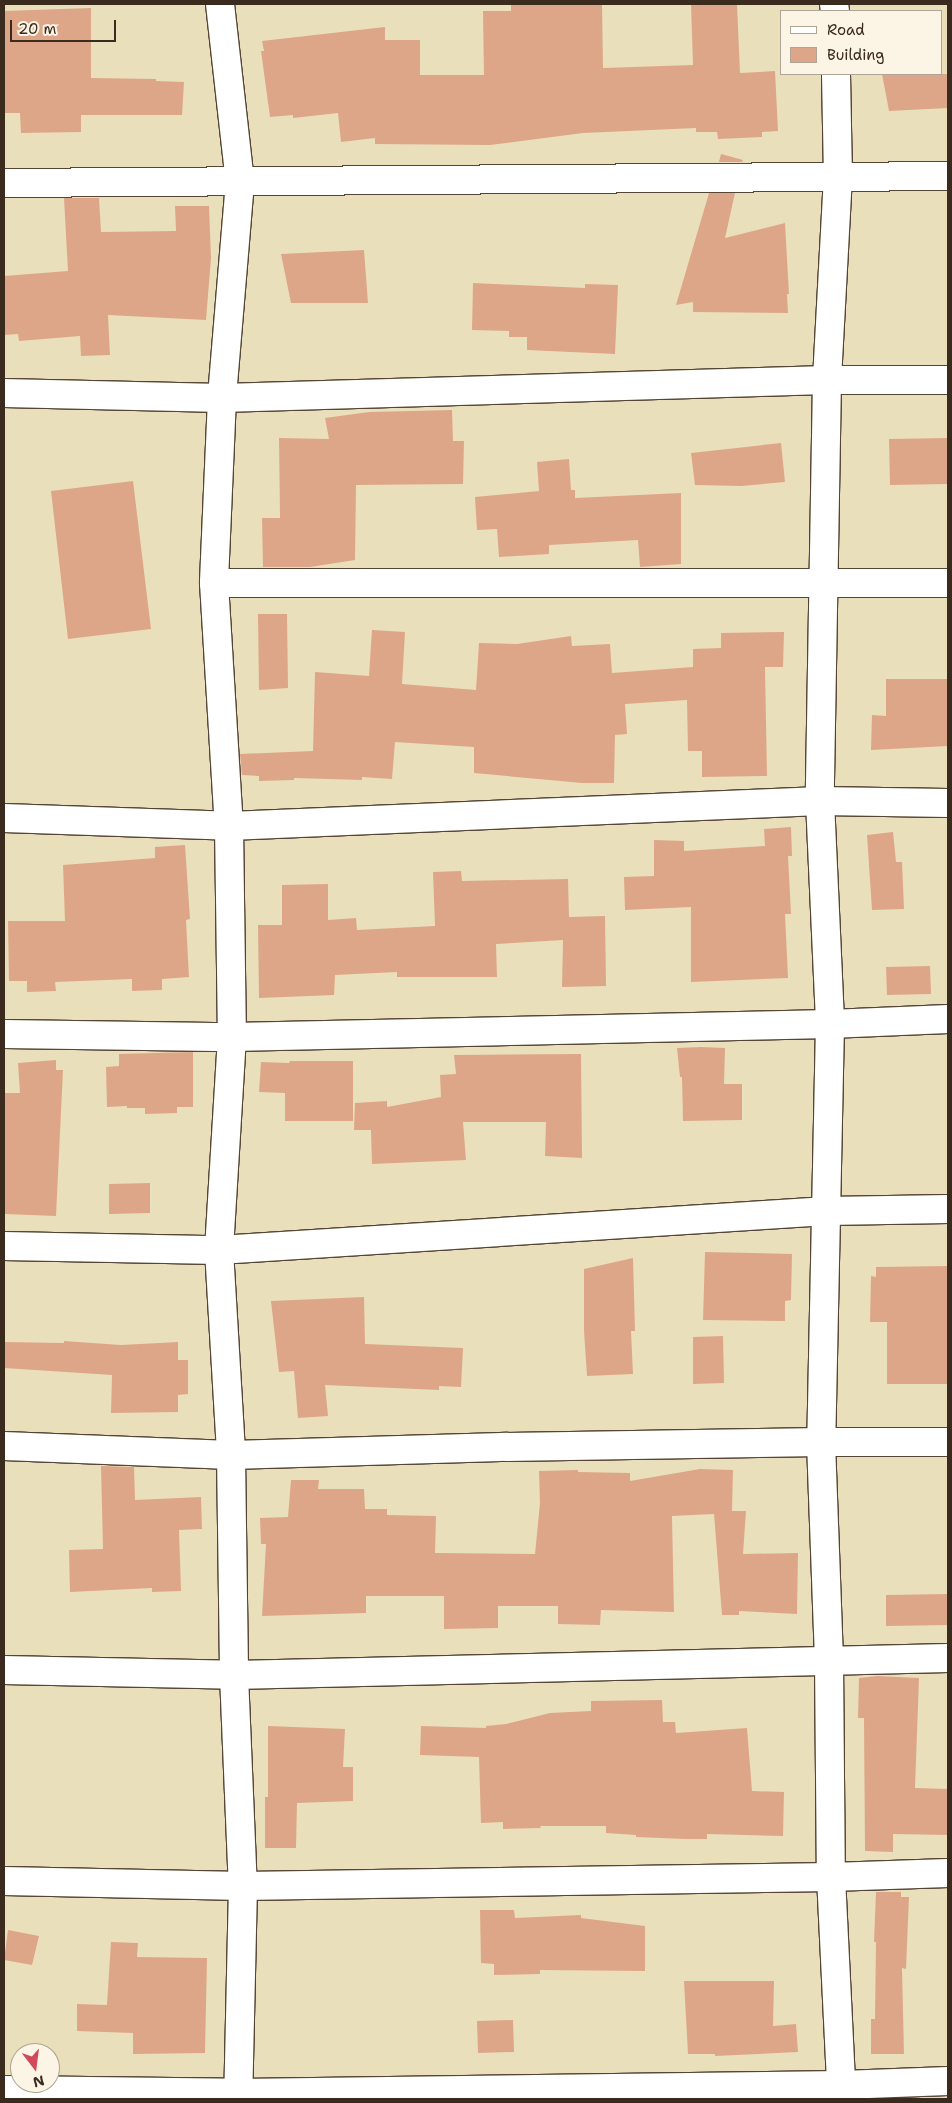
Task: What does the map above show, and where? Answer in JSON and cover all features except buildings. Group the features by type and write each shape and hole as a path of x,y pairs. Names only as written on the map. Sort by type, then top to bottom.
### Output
{"street":[{"path":"220,4 240,182 222,398 214,583 230,826 232,1037 220,1250 231,1455 234,1675 243,1886 238,2096"},
{"path":"836,75 838,176 827,380 820,802 830,1024 820,1442 829,1661 831,1877 842,2092"},
{"path":"4,183 948,176"},
{"path":"4,392 222,398 827,380 948,380"},
{"path":"214,583 948,583"},
{"path":"4,818 230,826 820,802 948,804"},
{"path":"4,1034 232,1037 830,1024 948,1019"},
{"path":"4,1246 220,1250 827,1211 948,1210"},
{"path":"4,1446 231,1455 507,1447 948,1442"},
{"path":"4,1670 234,1675 948,1658"},
{"path":"4,1881 243,1886 831,1877 948,1873"},
{"path":"4,2090 238,2096 842,2092 948,2081"}]}
